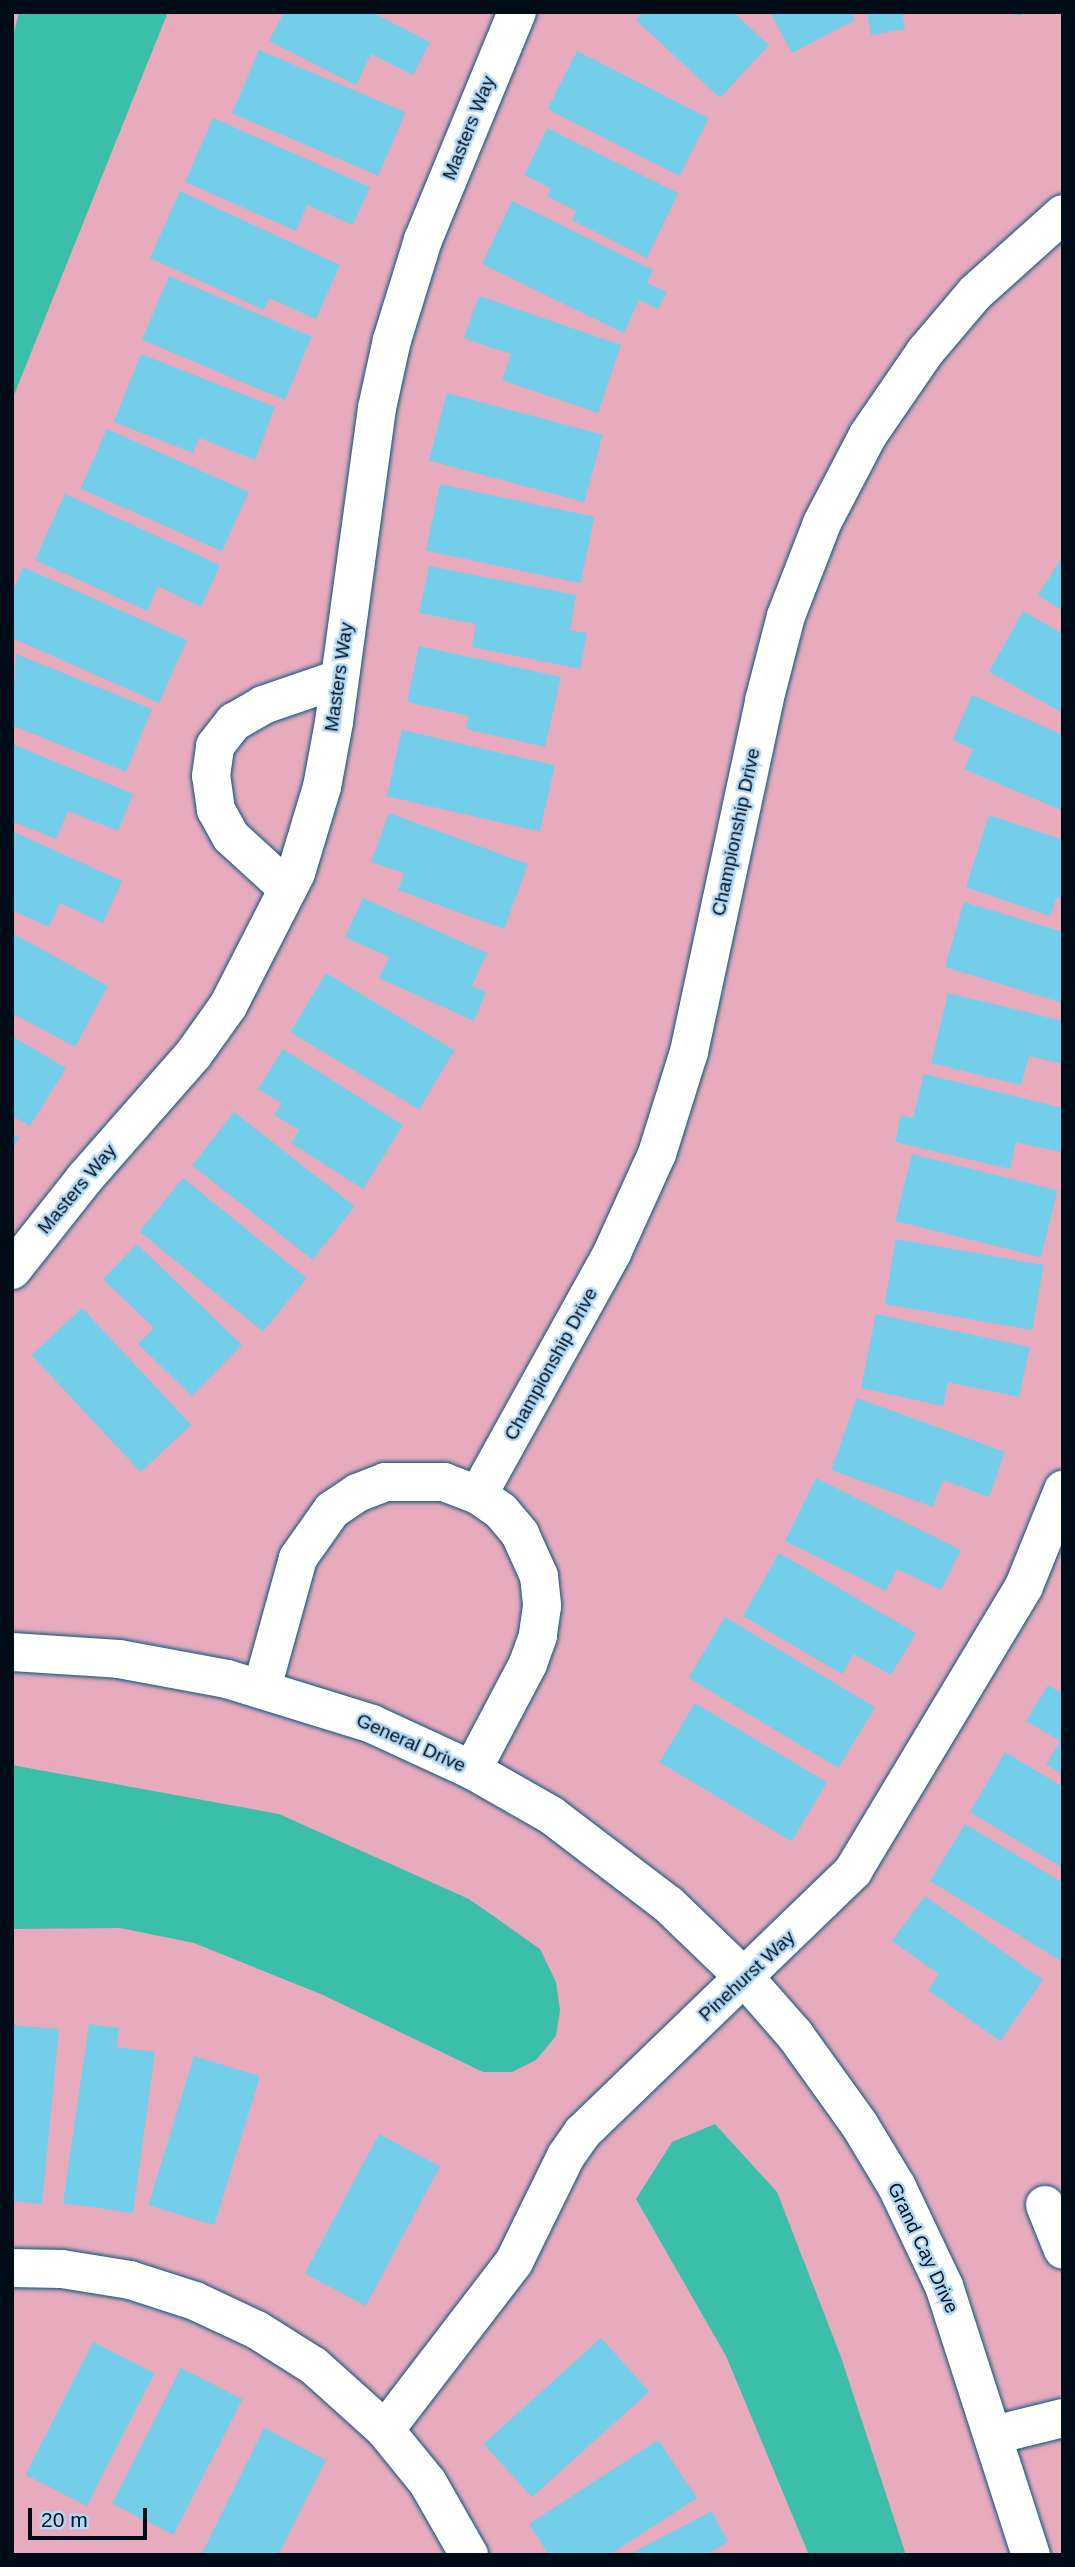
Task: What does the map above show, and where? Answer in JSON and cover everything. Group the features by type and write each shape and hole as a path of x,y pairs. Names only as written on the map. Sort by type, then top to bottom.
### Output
{"street":[{"name":"Masters Way","path":"12,1270 84,1179 192,1055 228,1006 288,889 322,787 340,679 377,408 392,340 423,240 517,12"},
{"name":"Championship Drive","path":"478,1495 612,1253 657,1154 689,1052 770,677 786,616 822,523 868,435 925,352 975,293 1063,214"},
{"path":"288,889 230,837 216,810 211,776 215,746 234,722 263,705 340,679"},
{"path":"262,1688 298,1558 332,1510 357,1493 385,1482 415,1479 444,1482 478,1495 501,1511 520,1534 539,1576 542,1606 538,1636 528,1664 472,1770"},
{"name":"Pinehurst Way","path":"384,2430 514,2262 566,2156 583,2132 831,1896 871,1844 1024,1586 1063,1490"},
{"name":"General Drive","path":"12,1652 119,1659 262,1688 372,1724 472,1770 551,1815 611,1858 668,1904 746,1978"},
{"name":"Grand Cay Drive","path":"746,1978 795,2035 859,2124 897,2187 944,2286 1031,2555"},
{"path":"1045,2205 1063,2250"},
{"path":"12,2268 62,2269 130,2280 195,2301 257,2330 314,2367 384,2430 428,2483 469,2555"},
{"path":"994,2435 1063,2418"}],"shaded area":[{"path":"12,12 1063,12 1063,2555 12,2555"},
{"path":"19,12 168,12 12,400 12,41"},
{"path":"12,1765 279,1814 469,1899 540,1949 556,1982 560,2010 556,2036 536,2060 512,2072 483,2072 323,1995 194,1943 120,1928 12,1929"},
{"path":"715,2124 777,2192 841,2357 906,2555 809,2555 726,2356 636,2199 672,2142"}],"building":[{"path":"284,12 371,12 430,42 413,75 371,54 356,85 269,41"},
{"path":"643,12 733,12 769,45 720,98 636,20"},
{"path":"770,12 850,12 855,20 792,53"},
{"path":"867,12 902,12 905,29 871,35"},
{"path":"1002,12 1021,12 1021,16"},
{"path":"259,50 405,112 378,176 232,114"},
{"path":"577,51 709,118 679,176 547,109"},
{"path":"213,118 370,187 353,225 307,205 296,231 185,182"},
{"path":"547,128 678,193 647,258 572,220 576,211 547,196 551,188 524,175"},
{"path":"180,191 340,265 316,319 269,298 264,310 150,258"},
{"path":"512,201 653,270 647,283 667,292 658,309 639,300 624,333 482,264"},
{"path":"169,276 312,337 285,400 142,340"},
{"path":"479,296 621,345 598,413 502,380 511,354 464,338"},
{"path":"141,354 275,407 255,460 199,438 193,453 114,422"},
{"path":"447,393 603,435 584,502 429,461"},
{"path":"107,429 249,492 222,551 81,488"},
{"path":"440,484 595,517 580,583 426,551"},
{"path":"65,494 220,565 201,607 158,586 147,611 35,560"},
{"path":"1063,556 1063,611 1038,595"},
{"path":"429,566 576,595 570,630 587,633 580,669 472,647 476,624 419,613"},
{"path":"23,567 187,640 159,703 12,638 12,593"},
{"path":"1023,611 1063,634 1063,713 989,672"},
{"path":"419,646 561,677 545,747 466,729 469,716 407,702"},
{"path":"16,654 152,709 126,772 12,725"},
{"path":"972,695 1063,735 1063,811 964,769 973,749 953,740"},
{"path":"402,730 555,765 540,832 387,796"},
{"path":"12,744 133,794 118,831 68,811 56,839 12,821"},
{"path":"389,813 528,864 504,929 398,890 404,873 371,862"},
{"path":"989,815 1063,840 1063,899 1057,897 1050,916 966,887"},
{"path":"12,831 122,881 103,923 60,903 49,927 12,910"},
{"path":"363,898 487,953 472,986 486,992 474,1021 379,978 389,957 345,937"},
{"path":"964,902 1063,932 1063,1003 945,967"},
{"path":"12,933 108,986 75,1047 12,1013"},
{"path":"326,973 455,1050 419,1109 290,1032"},
{"path":"948,993 1063,1021 1063,1064 1029,1056 1021,1085 931,1063"},
{"path":"12,1036 66,1068 30,1126 12,1116"},
{"path":"283,1049 403,1125 363,1189 291,1143 299,1130 274,1115 282,1103 258,1089"},
{"path":"924,1074 1063,1108 1061,1152 1016,1142 1010,1169 895,1142 901,1115 913,1118"},
{"path":"234,1112 355,1206 313,1260 192,1166"},
{"path":"12,1134 19,1138 12,1149"},
{"path":"912,1154 1058,1190 1041,1257 895,1221"},
{"path":"183,1178 307,1278 263,1332 140,1232"},
{"path":"896,1239 1044,1265 1032,1330 885,1304"},
{"path":"137,1244 242,1345 192,1396 138,1344 154,1328 103,1279"},
{"path":"82,1308 191,1425 141,1472 32,1355"},
{"path":"876,1314 1030,1347 1019,1397 948,1382 943,1406 861,1388"},
{"path":"857,1398 1005,1452 989,1497 943,1480 933,1507 831,1470"},
{"path":"816,1478 961,1550 941,1590 897,1569 886,1591 785,1541"},
{"path":"779,1553 916,1633 891,1675 854,1654 842,1674 743,1616"},
{"path":"725,1617 875,1707 838,1768 688,1678"},
{"path":"1048,1685 1063,1694 1063,1775 1046,1764 1060,1741 1026,1721"},
{"path":"695,1703 827,1782 791,1841 659,1762"},
{"path":"1005,1752 1063,1787 1063,1868 970,1812"},
{"path":"965,1824 1063,1883 1063,1962 930,1881"},
{"path":"925,1896 1043,1980 1000,2041 928,1990 939,1974 892,1941"},
{"path":"89,2024 119,2028 116,2047 155,2052 133,2213 63,2203"},
{"path":"12,2025 59,2029 42,2204 12,2201"},
{"path":"194,2056 260,2076 214,2225 148,2205"},
{"path":"379,2134 440,2166 366,2306 305,2274"},
{"path":"601,2338 649,2392 532,2497 484,2444"},
{"path":"93,2342 154,2373 87,2506 25,2475"},
{"path":"181,2368 242,2399 173,2535 112,2503"},
{"path":"264,2428 326,2460 278,2555 201,2555"},
{"path":"658,2440 697,2498 609,2555 549,2555 529,2524"},
{"path":"712,2511 728,2542 706,2555 628,2555"}]}
